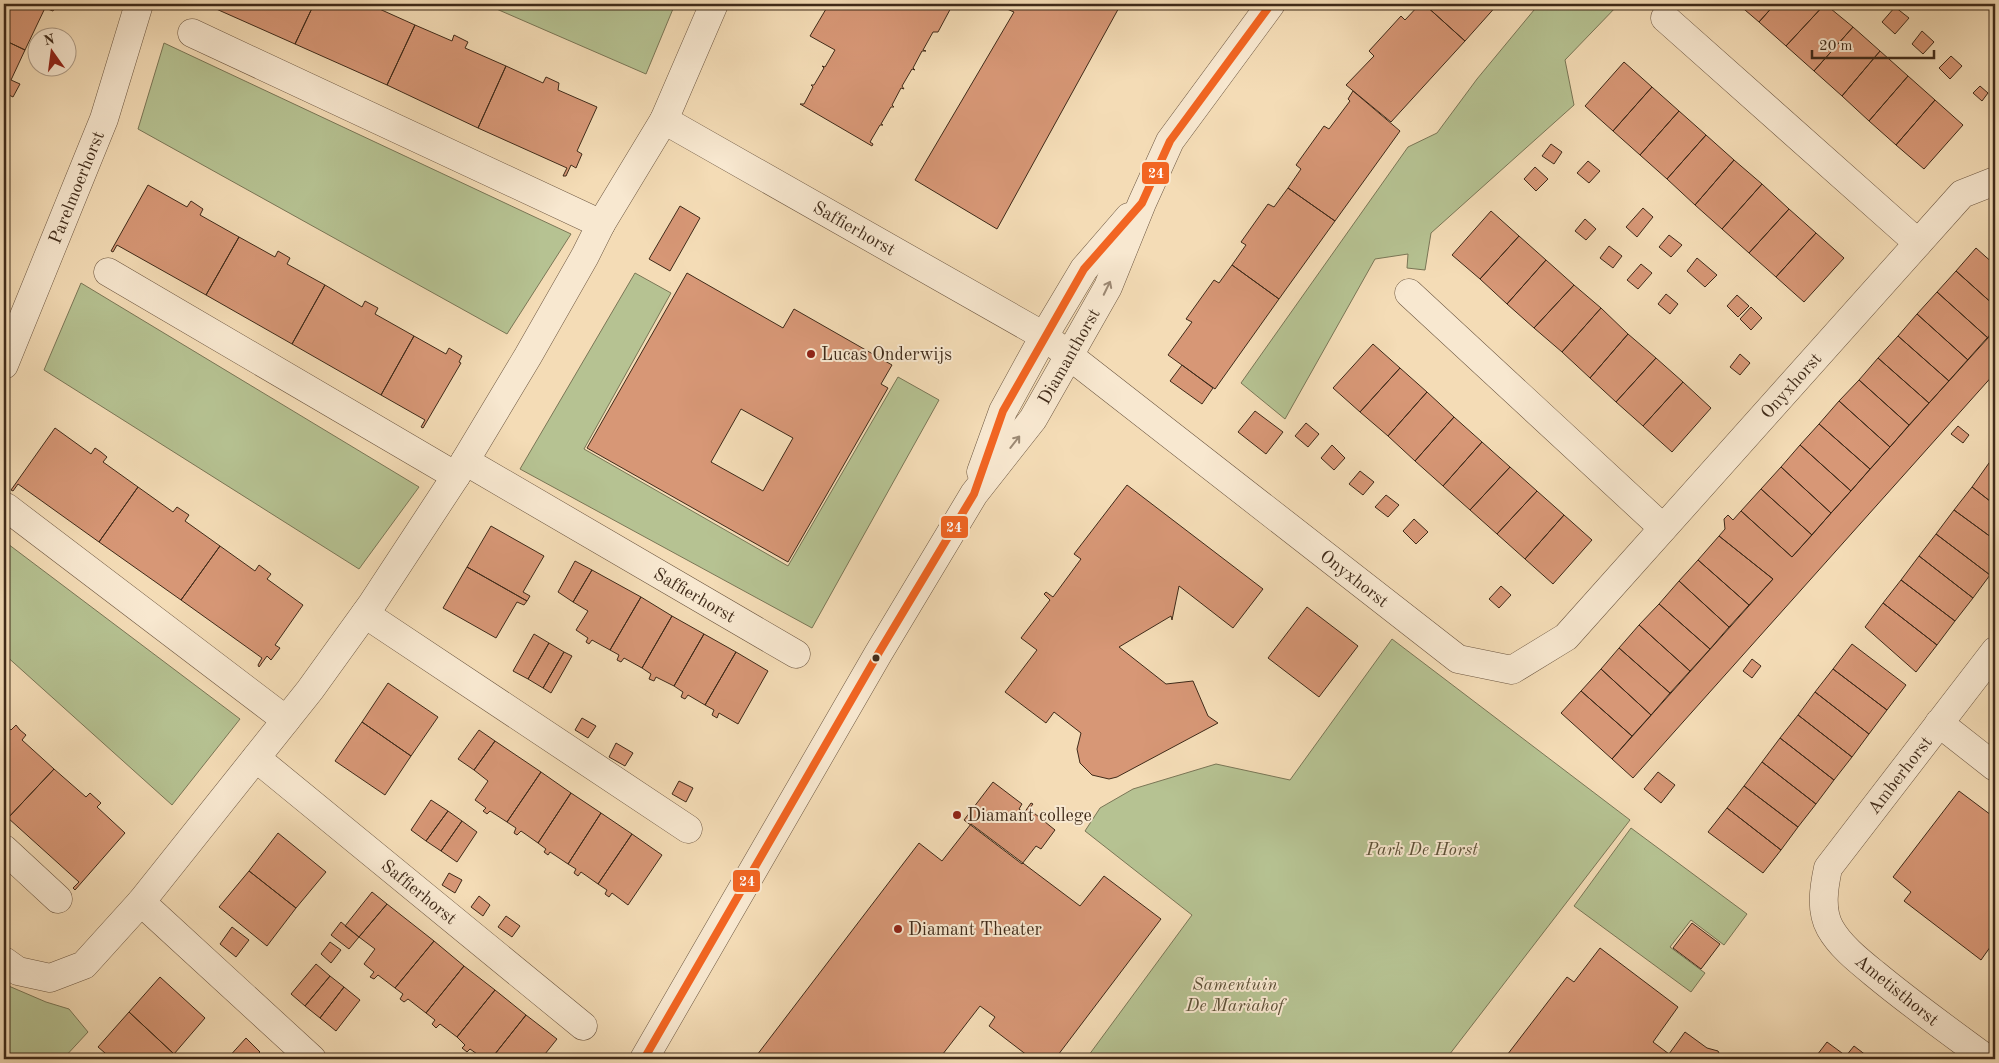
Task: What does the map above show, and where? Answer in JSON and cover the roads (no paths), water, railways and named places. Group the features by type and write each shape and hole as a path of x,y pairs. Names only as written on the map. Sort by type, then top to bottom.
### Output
{"street":[{"name":"Parelmoerhorst","path":"4,365 104,119 139,4"},
{"path":"4,961 18,971 50,978 84,966 141,902 256,758 365,614 460,468 538,339 601,224 664,120 714,4"},
{"name":"Diamanthorst","path":"644,1059 878,654 974,494 1033,419 1108,287 1142,203 1170,141 1271,4"},
{"path":"1665,18 1918,243"},
{"path":"192,33 601,224"},
{"name":"Saffierhorst","path":"664,120 1044,336"},
{"name":"Onyxhorst","path":"1044,336 1070,354 1458,658 1512,670 1566,636 1962,194 1995,181"},
{"name":"Diamanthorst","path":"974,494 1003,411 1044,336 1084,269 1142,203"},
{"name":"Saffierhorst","path":"108,272 796,654"},
{"path":"1409,293 1663,528"},
{"path":"6,507 286,720"},
{"path":"365,614 688,829"},
{"name":"Amberhorst","path":"1824,907 1824,888 1828,868 1995,651"},
{"path":"1939,723 1995,767"},
{"name":"Saffierhorst","path":"256,758 583,1026"},
{"path":"4,849 58,899"},
{"path":"141,902 312,1059"},
{"name":"Ametisthorst","path":"1824,907 1829,927 1840,942 1862,963 1987,1059"}],"place":[{"name":"Lucas Onderwijs","path":"811,354"},
{"name":"Diamant college","path":"957,815"},
{"name":"Diamant Theater","path":"898,929"}],"park label":[{"name":"Park De Horst","path":"1422,849"},
{"name":"Samentuin De Mariahof","path":"1235,994"}]}
